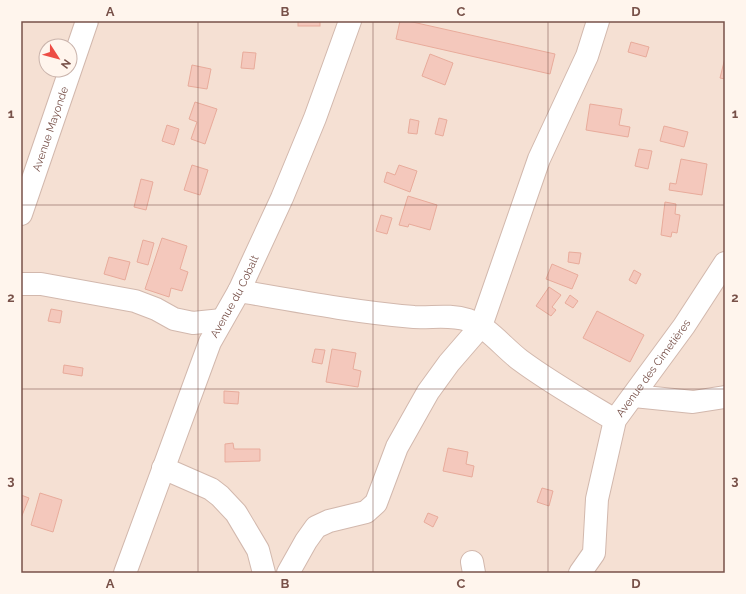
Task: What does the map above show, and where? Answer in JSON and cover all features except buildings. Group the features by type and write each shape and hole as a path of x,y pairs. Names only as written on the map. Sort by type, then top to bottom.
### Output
{"street":[{"name":"Avenue Mayonde","path":"21,214 87,21"},
{"name":"Avenue du Cobalt","path":"125,573 210,342 240,291 282,198 315,118 350,21"},
{"path":"288,573 306,541 316,528 329,521 366,512 376,503 397,447 428,392 449,363 481,326 539,159 587,56 598,21"},
{"name":"Avenue des Cimetières","path":"580,573 594,553 597,499 615,420 684,326 725,263"},
{"path":"21,284 41,284 135,301 156,308 174,319 193,323 222,320"},
{"path":"240,291 324,305 414,317 455,317 469,320 481,326 519,359 559,387 615,420"},
{"path":"634,396 693,402 725,397"},
{"path":"163,468 211,489 220,496 236,513 258,550 264,573"}],"shaded area":[{"path":"21,21 725,21 725,573 21,573"}]}
